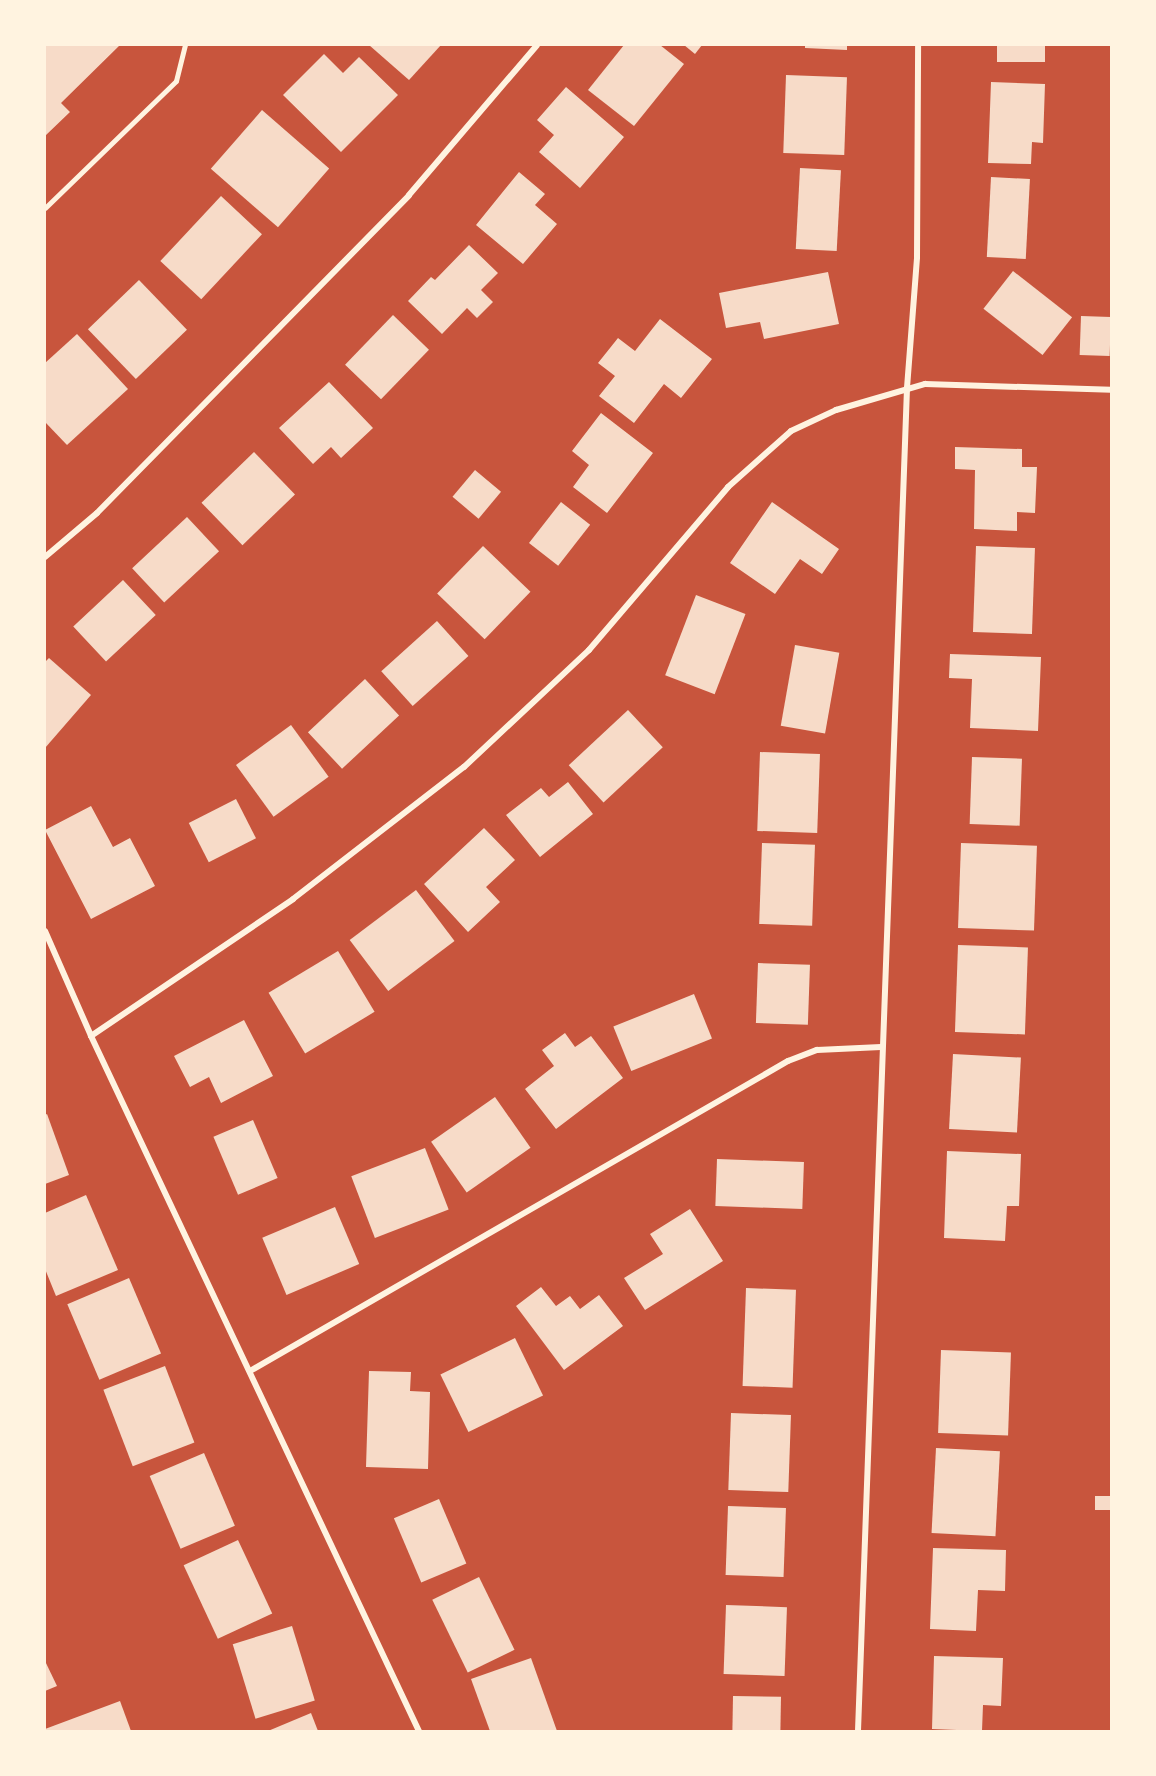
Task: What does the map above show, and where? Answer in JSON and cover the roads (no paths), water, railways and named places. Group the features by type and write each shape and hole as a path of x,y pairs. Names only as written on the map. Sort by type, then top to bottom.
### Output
{"street":[{"path":"45,557 97,513 409,195 537,45"},
{"path":"858,1731 881,1047 907,388 917,257 918,45"},
{"path":"91,1036 293,900 464,767 589,650 728,487 791,430 836,410 907,388 982,383 1111,390"},
{"path":"45,931 91,1036 419,1731"},
{"path":"250,1371 788,1061 817,1050 881,1047"}],"lane":[{"path":"45,208 176,81 185,45"}]}
